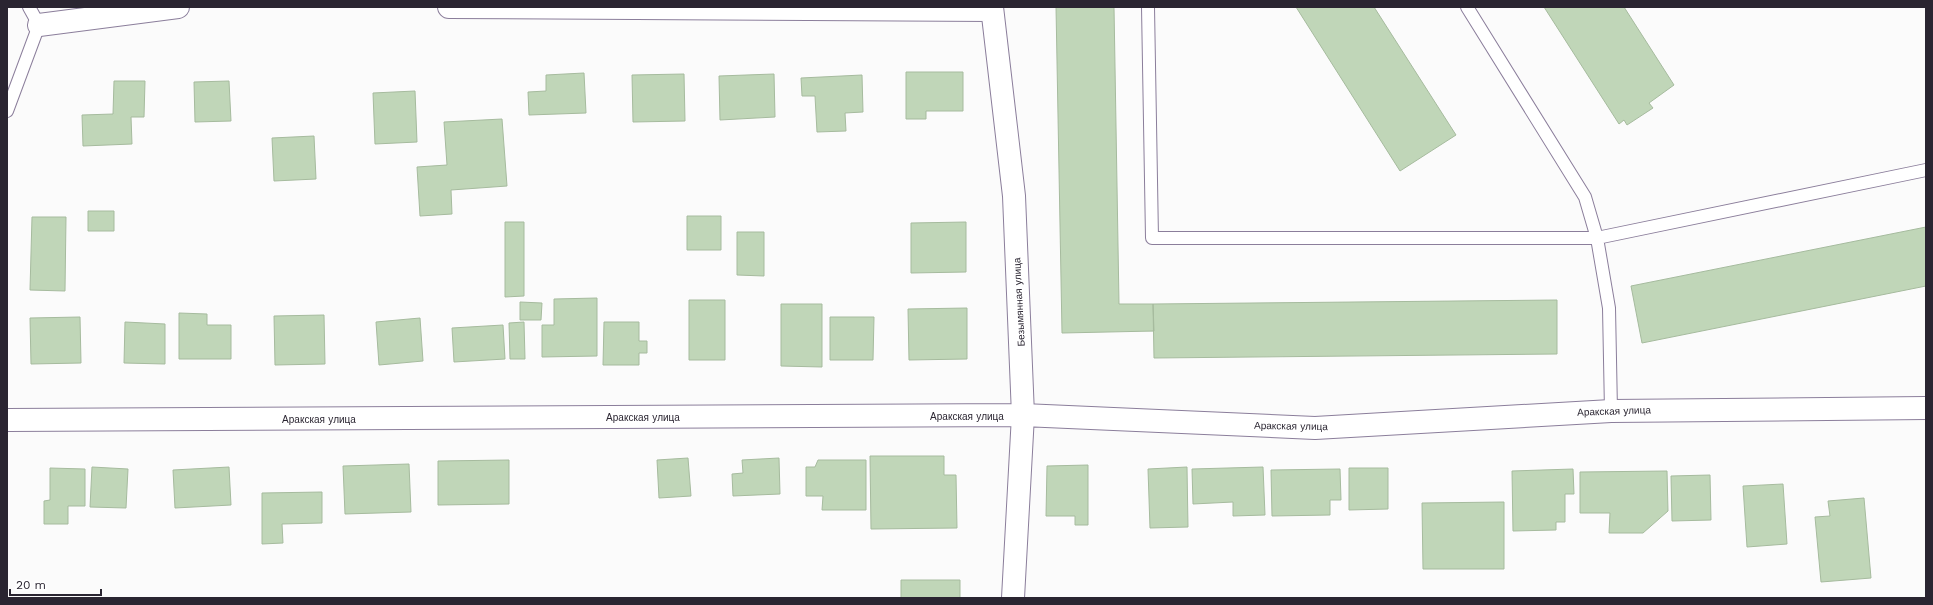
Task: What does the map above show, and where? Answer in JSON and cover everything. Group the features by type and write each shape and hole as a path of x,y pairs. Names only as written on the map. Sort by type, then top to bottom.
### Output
{"street":[{"path":"34,16 178,7"},
{"path":"449,7 992,9"},
{"name":"Безымянная улица","path":"992,9 1014,196 1024,415 1013,598"},
{"name":"Аракская улица","path":"7,420 1024,415 1315,428 1611,410 1926,408"}],"lane":[{"path":"1148,7 1152,238 1597,238 1926,170"},
{"path":"1466,7 1584,197 1597,238 1609,308 1611,410"},
{"path":"7,111 34,16"}],"building":[{"path":"1056,7 1114,7 1119,304 1153,304 1154,331 1062,333"},
{"path":"1296,7 1374,7 1456,135 1400,171"},
{"path":"1544,7 1624,7 1674,85 1649,103 1653,108 1627,125 1624,120 1619,124"},
{"path":"906,72 963,72 963,111 926,111 926,119 906,119"},
{"path":"584,73 586,113 529,115 528,92 546,91 546,75"},
{"path":"684,74 685,121 633,122 632,75"},
{"path":"774,74 775,117 720,120 719,76"},
{"path":"862,75 863,112 845,113 846,131 817,132 815,96 802,96 801,78"},
{"path":"114,81 145,81 144,117 131,117 132,144 83,146 82,115 113,114"},
{"path":"229,81 231,121 195,122 194,82"},
{"path":"415,91 417,142 375,144 373,93"},
{"path":"502,119 507,186 451,190 452,214 420,216 417,167 447,165 444,122"},
{"path":"314,136 316,179 274,181 272,138"},
{"path":"88,211 114,211 114,231 88,231"},
{"path":"687,216 721,216 721,250 687,250"},
{"path":"32,217 66,217 65,291 30,290"},
{"path":"505,222 524,222 524,296 505,297"},
{"path":"966,222 966,272 911,273 911,223"},
{"path":"1926,227 1926,286 1642,343 1631,286"},
{"path":"737,232 764,232 764,276 737,275"},
{"path":"597,298 597,356 542,357 542,325 554,325 554,299"},
{"path":"689,300 725,300 725,360 689,360"},
{"path":"1557,300 1557,354 1154,358 1153,304"},
{"path":"520,302 542,303 541,320 520,320"},
{"path":"781,304 822,304 822,367 781,366"},
{"path":"967,308 967,359 909,360 908,309"},
{"path":"179,313 207,314 207,325 231,325 231,359 179,359"},
{"path":"324,315 325,364 275,365 274,316"},
{"path":"80,317 81,363 31,364 30,318"},
{"path":"830,317 874,317 873,360 830,360"},
{"path":"420,318 423,361 379,365 376,322"},
{"path":"125,322 165,324 165,364 124,363"},
{"path":"524,322 525,359 510,359 509,323"},
{"path":"604,322 639,322 639,341 647,341 647,353 639,353 639,365 603,365"},
{"path":"503,325 505,359 454,362 452,328"},
{"path":"870,456 944,456 944,475 956,475 957,528 871,529"},
{"path":"688,458 691,496 659,498 657,460"},
{"path":"779,458 780,494 733,496 732,474 743,473 742,460"},
{"path":"509,460 509,504 438,505 438,461"},
{"path":"818,460 866,460 866,510 822,510 823,496 806,496 806,467 815,467"},
{"path":"409,464 411,512 345,514 343,466"},
{"path":"1088,465 1088,525 1075,525 1075,516 1046,516 1047,466"},
{"path":"92,467 128,469 126,508 90,507"},
{"path":"229,467 231,505 175,508 173,470"},
{"path":"1187,467 1188,527 1150,528 1148,469"},
{"path":"1263,467 1265,515 1233,516 1233,502 1193,504 1192,469"},
{"path":"50,468 85,469 85,506 68,506 68,524 44,524 44,501 50,500"},
{"path":"1349,468 1388,468 1388,509 1349,510"},
{"path":"1340,469 1341,500 1330,500 1330,515 1272,516 1271,470"},
{"path":"1573,469 1574,494 1565,494 1565,522 1556,522 1556,530 1513,531 1512,471"},
{"path":"1667,471 1668,511 1643,533 1609,533 1610,513 1580,513 1580,472"},
{"path":"1710,475 1711,520 1672,521 1671,476"},
{"path":"1783,484 1787,544 1747,547 1743,486"},
{"path":"322,492 322,523 282,524 283,543 262,544 262,493"},
{"path":"1864,498 1871,578 1821,582 1815,517 1830,516 1828,501"},
{"path":"1504,502 1504,569 1423,569 1422,503"},
{"path":"901,580 960,580 960,598 901,598"}]}
